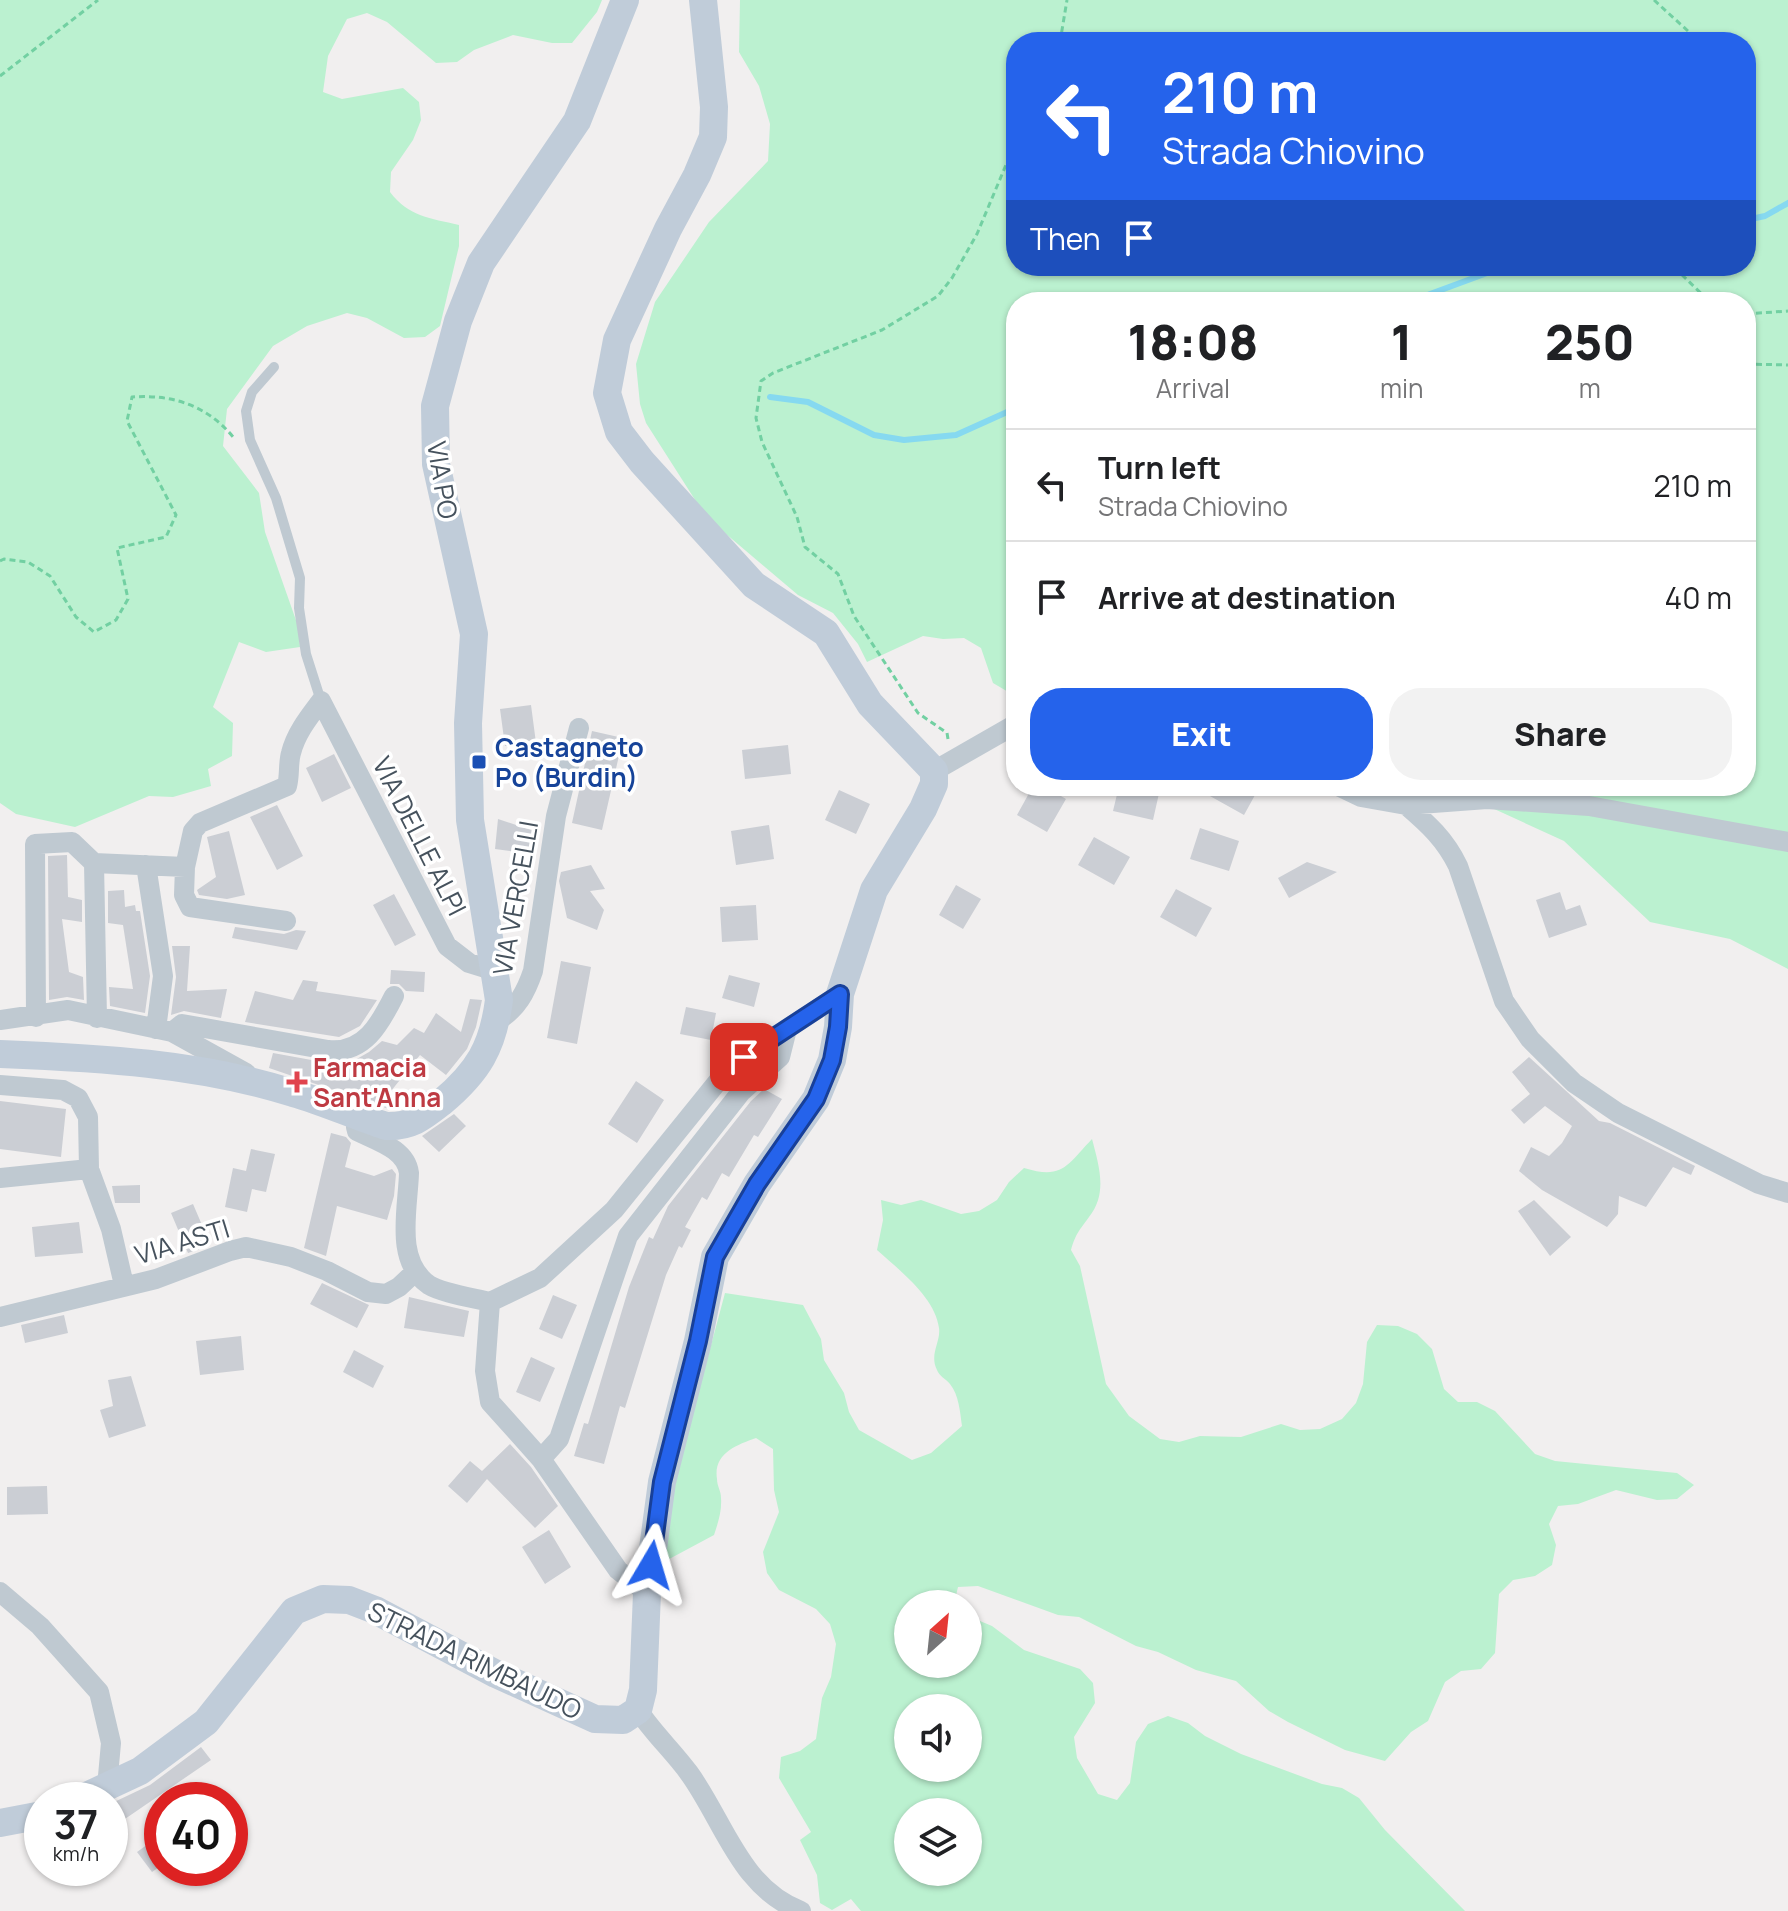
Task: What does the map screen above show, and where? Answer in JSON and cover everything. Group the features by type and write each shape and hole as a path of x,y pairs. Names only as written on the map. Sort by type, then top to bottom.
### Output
{"street":[{"name":"VIA PO","path":"498,1011 495,971 470,820 468,723 474,634 436,464 435,406 458,321 481,263 577,121 625,0"},
{"path":"703,0 714,107 713,137 617,340 607,393 619,432 642,462 754,585 826,633 870,704 942,767"},
{"name":"VIA DELLE ALPI","path":"321,701 447,946 469,963 495,971"},
{"path":"286,921 190,907 184,895 185,867 193,831 200,823 287,786 290,756 298,734 321,701"},
{"name":"VIA VERCELLI","path":"498,1011 510,1014 526,991 533,971 556,816 579,728"},
{"path":"801,1911 787,1906 760,1885 737,1855 689,1773 638,1710 643,1690 647,1593 662,1482 698,1341 715,1257 757,1184 816,1099 832,1060 840,994 874,890 923,809 942,767 1006,730"},
{"path":"1359,796 1406,805 1487,799 1589,806 1788,842"},
{"path":"1406,805 1433,827 1448,846 1458,866 1504,1001 1530,1039 1574,1083 1618,1113 1759,1184 1788,1193"},
{"path":"36,1017 35,844 72,842 94,863 185,867"},
{"path":"94,863 97,1018"},
{"path":"146,865 163,976 164,1030"},
{"path":"360,1118 357,1131 401,1154 408,1161 406,1252 415,1272 431,1286 490,1302 540,1278 614,1210 719,1080 744,1057 840,994"},
{"path":"164,1030 182,1024 328,1050 346,1050 368,1038 394,996"},
{"path":"0,1020 68,1010 164,1030 264,1085"},
{"path":"0,1054 118,1058 264,1085 386,1126 402,1127 418,1122 452,1094 478,1066 498,1011"},
{"path":"541,1459 559,1439 628,1236 741,1092 780,1057 787,1029"},
{"path":"0,1085 63,1090 78,1098 88,1117 89,1169 111,1229 124,1285"},
{"path":"0,1178 89,1169"},
{"name":"VIA ASTI","path":"0,1317 156,1279 246,1247 291,1257 368,1292 386,1294 415,1272"},
{"path":"490,1302 485,1371 490,1402 541,1459 618,1570 647,1593"},
{"path":"0,1592 40,1626 99,1692 111,1743 107,1782"},
{"name":"STRADA RIMBAUDO","path":"117,1782 140,1771 206,1722 294,1611 323,1599 349,1600 375,1610 496,1674 595,1719 623,1720 638,1710"},
{"path":"0,1823 24,1818"}],"lane":[{"name":"VIA DELLE ALPI","path":"274,367 252,392 246,411 250,440 276,498 300,578 299,608 306,654 321,701"}],"path":[{"path":"0,76 98,0"},
{"path":"1062,32 1067,0"},
{"path":"1654,0 1689,32"},
{"path":"942,767 947,733 918,713 854,616 838,574 805,547 797,517 762,442 756,418 761,381 773,373 882,330 938,296 977,234 1006,165"},
{"path":"1683,276 1700,292"},
{"path":"1756,313 1788,311"},
{"path":"1756,364 1788,365"},
{"path":"0,561 28,562 50,576 76,617 94,632 116,620 128,599 117,548 166,537 176,515 127,421 132,397 157,395 204,409 237,444"}],"green space":[{"path":"0,0 602,0 597,12 572,43 552,43 513,35 474,50 457,62 436,63 387,22 367,13 347,19 328,56 323,92 342,99 403,88 419,102 421,120 413,140 391,172 390,192 413,212 459,225 459,246 440,326 425,337 404,338 367,318 347,313 307,326 273,346 227,409 223,446 259,493 265,532 298,626 300,647 266,652 239,642 213,707 233,723 232,756 208,769 211,786 173,797 149,796 75,827 16,814 0,803"},
{"path":"740,0 1788,0 1788,969 1730,939 1650,922 1564,841 1466,796 1756,796 1756,292 1006,292 1006,691 993,683 981,648 964,638 923,636 867,662 858,644 833,613 798,595 706,517 646,423 640,404 636,364 655,302 709,222 768,161 770,124 759,86 739,52"},
{"path":"1092,1139 1100,1189 1095,1208 1078,1232 1071,1250 1080,1266 1106,1384 1129,1416 1160,1439 1179,1442 1200,1436 1241,1437 1281,1424 1300,1430 1320,1429 1342,1419 1356,1403 1363,1384 1367,1342 1377,1325 1398,1326 1417,1334 1432,1349 1444,1389 1458,1402 1477,1402 1495,1411 1535,1454 1555,1461 1677,1473 1694,1485 1677,1499 1657,1500 1616,1490 1578,1504 1558,1506 1549,1524 1556,1545 1552,1565 1535,1576 1513,1580 1499,1594 1495,1653 1481,1669 1461,1671 1445,1682 1428,1721 1411,1732 1385,1761 1345,1750 1288,1722 1269,1711 1236,1681 1196,1670 1158,1652 1136,1646 1079,1617 1058,1615 978,1586 958,1587 957,1590 894,1590 894,1678 982,1678 982,1622 1024,1650 1080,1669 1093,1683 1095,1703 1074,1737 1077,1758 1098,1794 1117,1800 1130,1783 1136,1742 1148,1724 1168,1716 1188,1723 1205,1736 1241,1754 1322,1784 1342,1788 1359,1798 1385,1830 1465,1911 861,1911 851,1899 832,1910 820,1903 817,1875 800,1840 811,1832 779,1778 781,1757 800,1751 816,1739 822,1698 831,1677 836,1644 830,1624 816,1609 779,1590 767,1573 763,1552 779,1512 774,1490 773,1449 756,1438 734,1447 722,1457 717,1470 721,1503 714,1535 658,1565 680,1461 725,1293 803,1305 821,1339 824,1360 844,1393 849,1412 859,1430 912,1460 931,1453 962,1426 959,1404 953,1388 939,1374 935,1364 939,1328 931,1306 915,1285 877,1250 883,1220 881,1200 901,1205 921,1200 961,1214 979,1211 997,1200 1009,1182 1024,1168 1048,1172 1070,1163"}],"building":[{"path":"531,705 536,743 505,746 500,709"},
{"path":"592,731 623,738 602,830 572,823"},
{"path":"788,745 791,774 745,779 742,750"},
{"path":"334,754 351,788 322,802 306,768"},
{"path":"839,790 870,804 856,834 825,820"},
{"path":"1027,796 1061,796 1066,799 1047,832 1017,815"},
{"path":"1117,796 1158,796 1153,820 1113,811"},
{"path":"1210,796 1254,796 1244,815"},
{"path":"277,805 303,856 277,870 250,817"},
{"path":"498,819 540,833 535,854 495,849"},
{"path":"769,825 774,859 736,865 731,831"},
{"path":"1200,828 1239,841 1229,871 1190,859"},
{"path":"229,831 245,895 227,899 199,895 197,890 216,877 207,837"},
{"path":"1094,837 1130,857 1114,885 1078,865"},
{"path":"67,855 68,897 82,900 82,922 62,919 69,972 83,977 84,1000 67,997 49,1000 48,856"},
{"path":"1307,862 1337,872 1289,898 1278,878"},
{"path":"591,865 605,889 590,891 604,910 597,930 567,918 559,881 561,872"},
{"path":"956,885 981,899 963,929 939,915"},
{"path":"1176,889 1212,908 1196,937 1160,917"},
{"path":"124,890 125,907 135,905 136,911 140,911 150,976 145,1013 110,1006 109,987 133,989 123,925 108,923 108,891"},
{"path":"1560,892 1566,910 1580,905 1587,925 1549,938 1536,900"},
{"path":"394,894 416,935 395,946 373,905"},
{"path":"756,905 758,940 722,942 720,907"},
{"path":"235,927 284,934 306,931 297,950 232,938"},
{"path":"172,946 190,946 187,991 227,989 221,1018 184,1011 171,1015 176,977"},
{"path":"561,961 591,967 577,1044 547,1038"},
{"path":"391,970 425,972 424,992 406,991 399,984 390,984"},
{"path":"729,975 760,983 754,1007 722,998"},
{"path":"303,980 318,982 316,991 377,1000 360,1026 339,1037 245,1022 255,991 293,1000"},
{"path":"470,999 482,1000 467,1049 446,1075 420,1055 391,1091 429,1091 404,1107 389,1109 269,1068 273,1053 328,1063 355,1060 382,1041 397,1045 414,1028 424,1033 436,1013 461,1032"},
{"path":"686,1007 716,1013 711,1040 680,1034"},
{"path":"1529,1057 1599,1121 1610,1123 1695,1166 1691,1175 1673,1167 1646,1207 1619,1196 1618,1214 1607,1227 1542,1190 1519,1171 1531,1147 1549,1156 1562,1143 1572,1126 1545,1106 1524,1124 1511,1110 1530,1094 1512,1072"},
{"path":"636,1081 664,1100 637,1143 608,1124"},
{"path":"764,1089 782,1099 758,1137 754,1135 729,1177 722,1173 707,1200 702,1197 685,1227 691,1230 682,1248 679,1246 666,1275 625,1408 620,1406 604,1464 574,1456 584,1423 588,1424 629,1287 649,1237 653,1239 668,1206 751,1101"},
{"path":"0,1101 66,1109 61,1157 0,1149"},
{"path":"454,1114 466,1126 439,1152 422,1136"},
{"path":"331,1133 346,1137 351,1143 345,1167 374,1176 392,1169 396,1174 387,1220 337,1206 326,1256 304,1248"},
{"path":"251,1149 275,1154 266,1192 252,1189 247,1212 225,1207 233,1168 246,1171"},
{"path":"140,1185 140,1203 115,1203 112,1186"},
{"path":"1534,1200 1571,1237 1550,1256 1518,1211"},
{"path":"193,1204 205,1232 200,1234 205,1247 188,1253 171,1213"},
{"path":"79,1222 83,1253 35,1257 32,1227"},
{"path":"322,1283 369,1305 357,1328 310,1304"},
{"path":"553,1295 577,1305 562,1339 539,1329"},
{"path":"409,1297 469,1311 464,1337 404,1328"},
{"path":"64,1315 68,1333 25,1343 21,1325"},
{"path":"241,1336 244,1370 200,1375 196,1341"},
{"path":"354,1350 384,1366 373,1388 343,1372"},
{"path":"531,1357 555,1368 540,1402 516,1392"},
{"path":"131,1376 146,1426 109,1438 100,1410 113,1406 108,1380"},
{"path":"510,1444 531,1467 558,1506 535,1528 487,1479 467,1503 448,1486 470,1461 482,1471"},
{"path":"47,1486 48,1514 7,1515 7,1487"},
{"path":"549,1530 571,1567 545,1584 522,1547"},
{"path":"201,1747 211,1760 179,1782 154,1782"},
{"path":"144,1788 144,1806 128,1817 128,1795"},
{"path":"144,1847 144,1861 137,1852"}],"waterway":[{"path":"1756,218 1788,203"},
{"path":"1436,292 1479,276"},
{"path":"770,397 808,402 874,435 904,440 956,435 1006,412"}],"place":[{"name":"Castagneto Po (Burdin)","path":"479,762"},
{"name":"Farmacia Sant'Anna","path":"297,1082"}],"route":[{"path":"651,1565 662,1482 698,1341 715,1257 757,1184 816,1099 832,1060 840,994 744,1057"}]}
